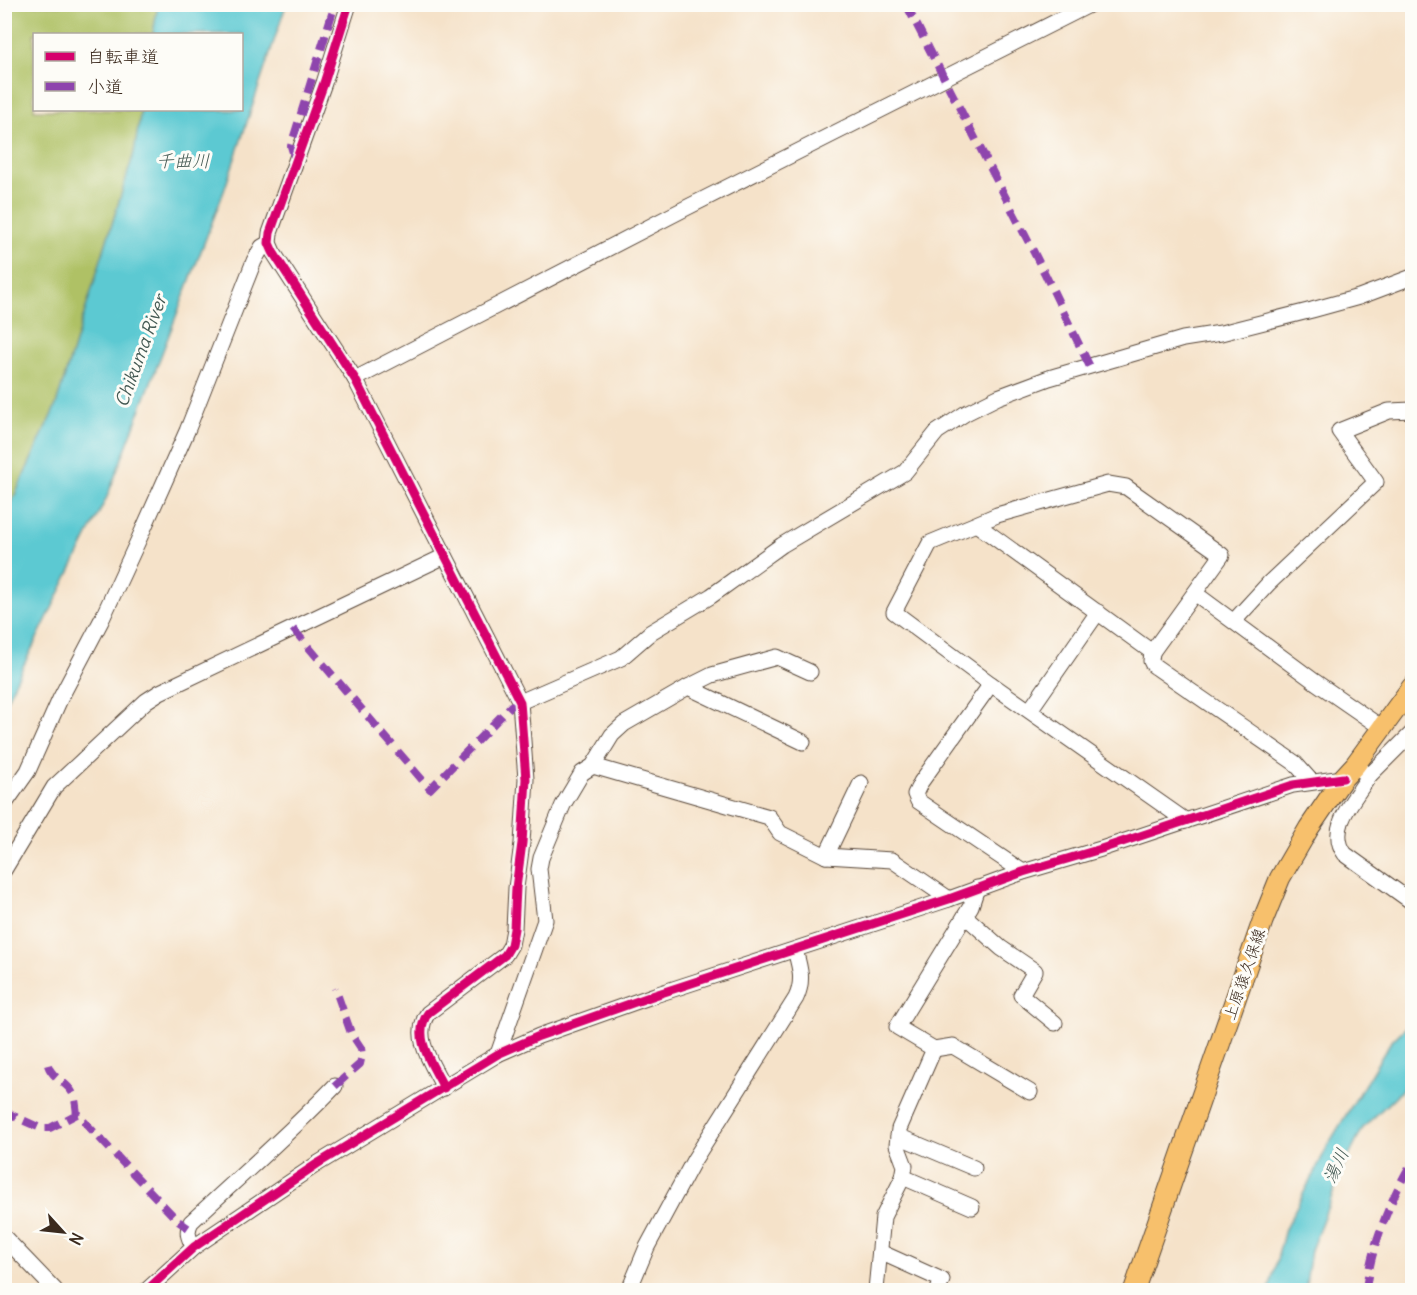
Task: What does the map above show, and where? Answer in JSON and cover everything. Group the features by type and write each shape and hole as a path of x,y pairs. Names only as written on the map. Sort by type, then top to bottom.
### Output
{"main road":[{"name":"上原猿久保線","path":"1134,1290 1267,910 1292,855 1356,773 1382,728 1413,687"}],"street":[{"path":"349,4 308,131 270,232 269,243 355,379 520,702 526,779 511,945 505,955 428,1013 422,1020 423,1046 444,1088"},
{"path":"355,379 684,209 1091,4"},
{"path":"4,805 28,771 60,699 110,601 187,431 254,261 262,247 269,243"},
{"path":"520,702 621,658 651,632 711,596 782,545 905,472 937,432 966,413 998,397 1049,378 1183,339 1221,333 1312,310 1359,297 1413,277"},
{"path":"1234,621 1269,584 1376,482 1339,431 1389,411 1413,410"},
{"path":"1186,821 991,684 894,612 930,543 997,515 1108,484 1126,487 1222,555 1152,652 1153,665 1295,763 1311,781"},
{"path":"976,524 1152,652"},
{"path":"4,870 54,787 146,701 160,692 445,556"},
{"path":"1196,594 1382,728"},
{"path":"1030,710 1098,612"},
{"path":"498,1054 545,920 539,869 541,858 563,805 582,773 593,766 612,735 624,724 712,675 777,657 810,672"},
{"path":"991,684 921,782 915,794 918,801 1023,872"},
{"path":"688,687 803,742"},
{"path":"147,1290 194,1247 317,1164 498,1054 539,1036 654,995 949,899 1023,872 1293,785 1356,773 1413,733"},
{"path":"593,766 769,817 780,833 826,856 892,860 949,899"},
{"path":"1356,773 1338,827 1340,846 1345,854 1413,902"},
{"path":"826,856 861,783"},
{"path":"977,888 971,906 897,1027 934,1049 953,1046 1030,1092"},
{"path":"965,916 1001,948 1035,971 1021,995 1055,1023"},
{"path":"629,1290 647,1247 694,1160 796,998 801,987 801,974 795,950"},
{"path":"876,1290 883,1217 903,1177 905,1166 897,1145 899,1129 934,1049"},
{"path":"194,1247 188,1234 191,1222 260,1156 301,1121 334,1086"},
{"path":"898,1136 974,1168"},
{"path":"903,1177 972,1207"},
{"path":"4,1237 55,1290"},
{"path":"880,1252 942,1280 938,1290"}],"green space":[{"path":"5,5 158,5 153,33 33,33 33,111 141,111 134,153 56,405 5,517"}],"water":[{"name":"千曲川","path":"158,5 286,5 224,191 107,497 5,703 5,517 56,405 134,153 141,111 243,111 243,33 153,33"},
{"name":"湯川","path":"1412,1021 1412,1080 1363,1128 1342,1170 1311,1250 1305,1290 1269,1290 1285,1229 1332,1138 1390,1043"}],"marked path":[{"path":"295,159 291,146 335,4"},
{"path":"906,4 1045,274 1090,367"},
{"path":"293,629 430,789 511,706 520,702"},
{"path":"335,988 351,1033 361,1048 362,1055 360,1064 335,1086"},
{"path":"48,1065 53,1074 71,1090 77,1114 178,1221 188,1228"},
{"path":"4,1110 40,1128 50,1128 77,1114"},
{"path":"1366,1290 1372,1258 1383,1224 1412,1162"}],"cycle path":[{"path":"349,4 324,83 270,233 269,243 355,379 520,702 526,779 511,945 505,955 428,1013 423,1022 425,1051 444,1088"},
{"path":"147,1290 194,1247 317,1164 498,1054 539,1036 655,995 949,899 1023,872 1101,849 1293,785 1343,778"}],"water label":[{"name":"Chikuma River","path":"141,351"}]}
